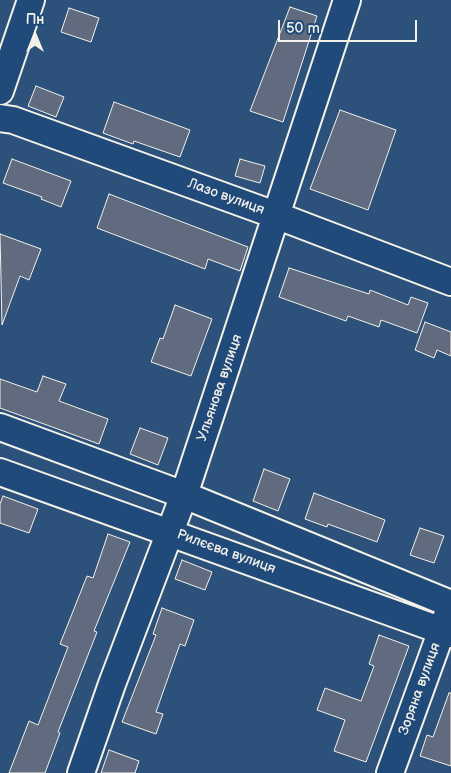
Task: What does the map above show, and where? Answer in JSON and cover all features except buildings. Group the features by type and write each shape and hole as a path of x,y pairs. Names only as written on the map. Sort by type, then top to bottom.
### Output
{"street":[{"path":"0,92 31,0"},
{"name":"Ульянова вулиця","path":"81,773 184,495 348,0"},
{"name":"Лазо вулиця","path":"0,118 13,120 278,216 451,282"},
{"path":"0,427 184,495 451,605"},
{"name":"Рилєєва вулиця","path":"0,472 446,633"},
{"name":"Зоряна вулиця","path":"390,773 446,633 451,605"}]}
